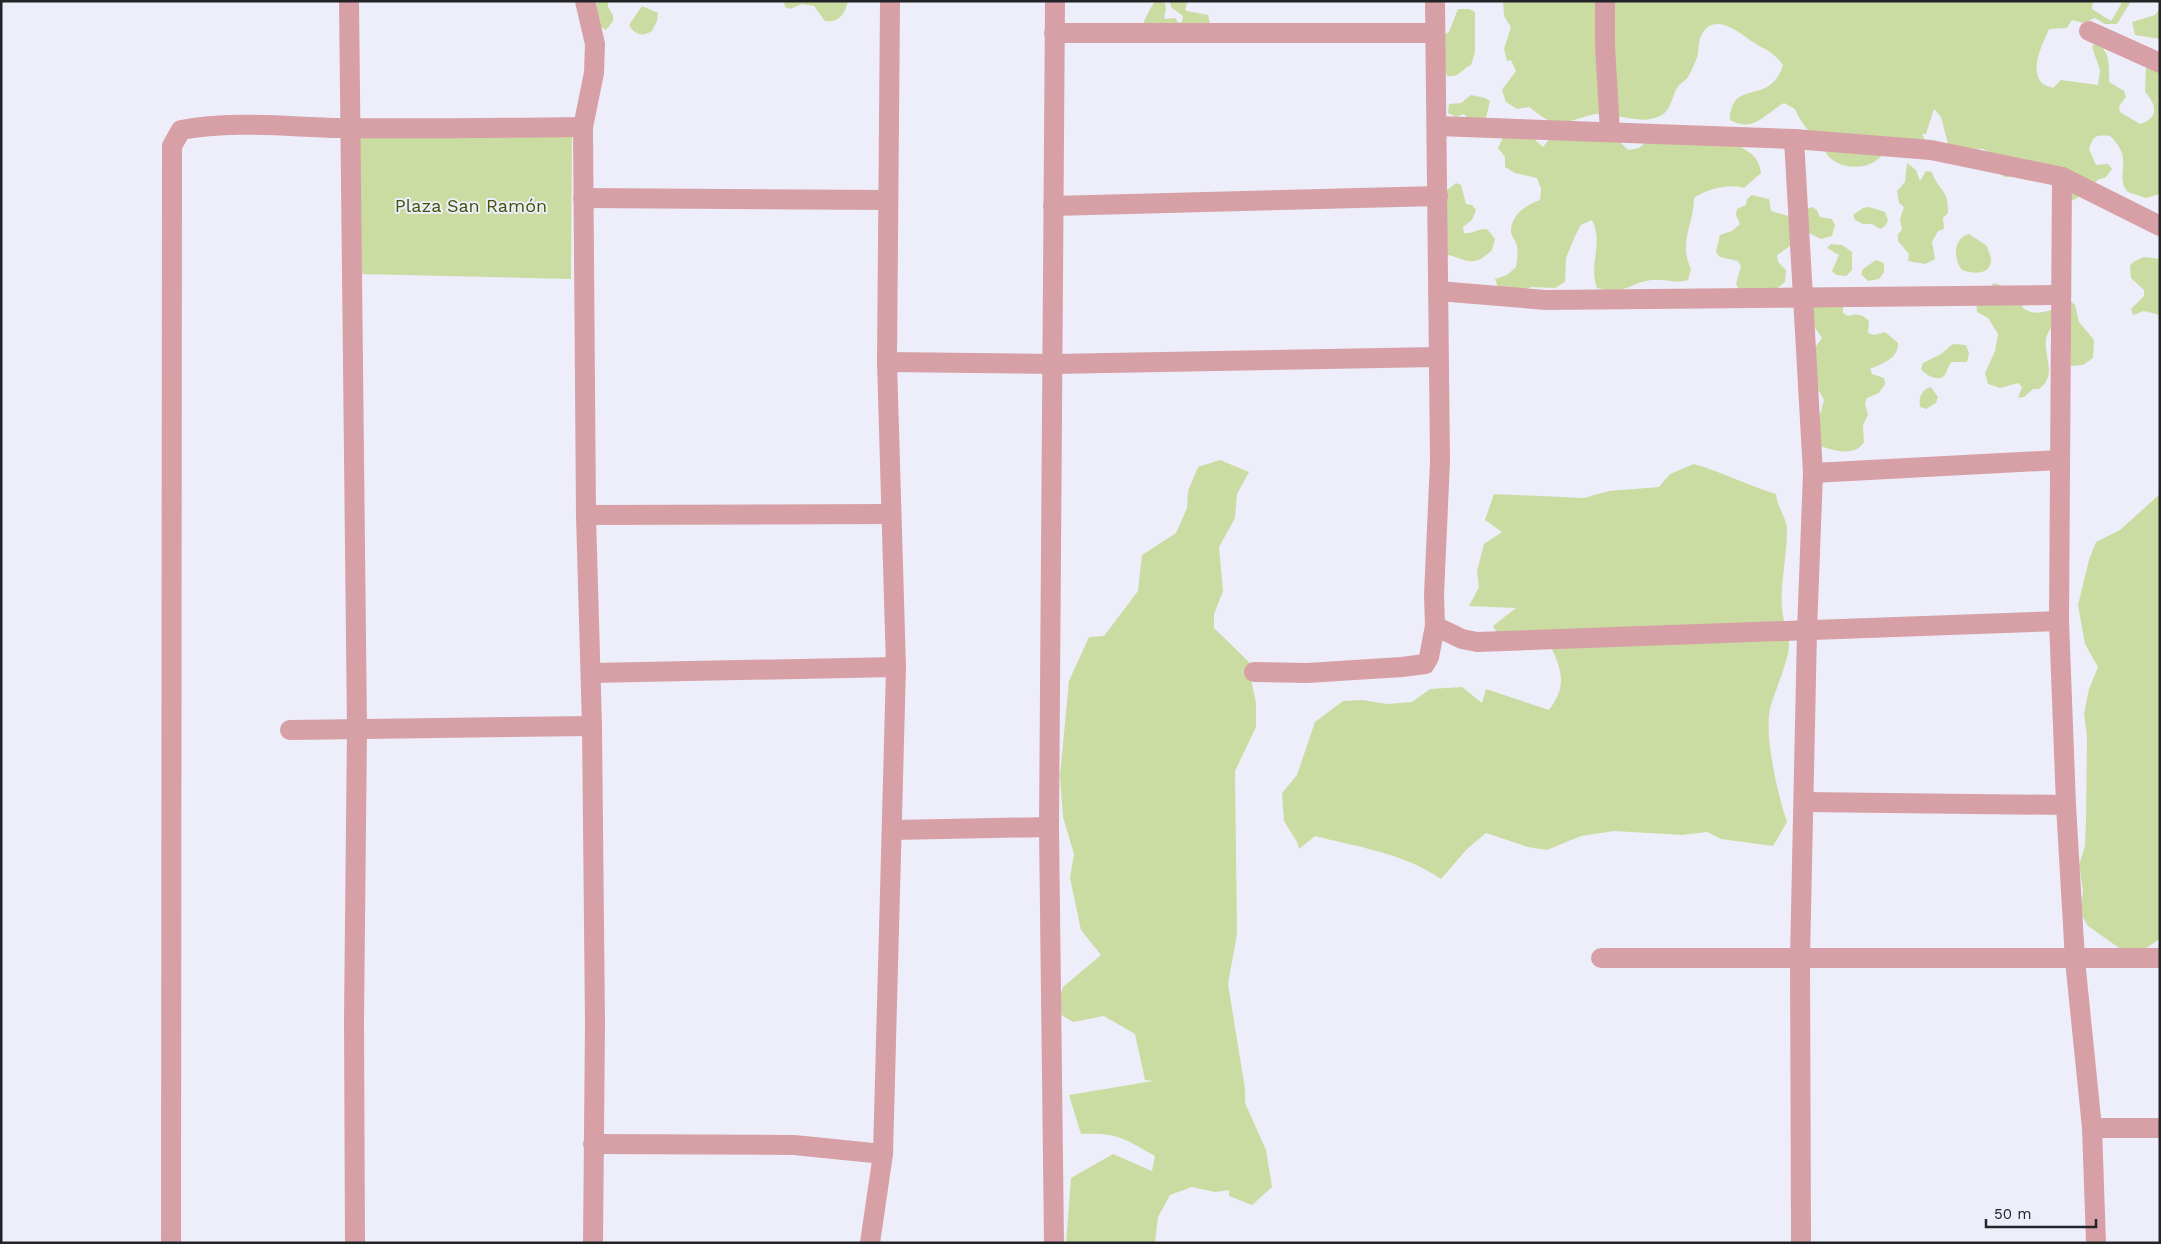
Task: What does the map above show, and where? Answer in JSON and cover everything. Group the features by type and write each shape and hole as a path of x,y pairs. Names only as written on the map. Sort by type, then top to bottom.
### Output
{"street":[{"path":"349,1 352,128 357,729 354,1021 355,1243"},
{"path":"585,1 595,44 594,73 583,127 586,515 592,726 593,1243"},
{"path":"870,1243 883,1154 896,667 887,362 890,1"},
{"path":"1054,1243 1049,826 1055,1"},
{"path":"1254,672 1307,673 1418,666 1425,664 1429,657 1435,626 1434,596 1440,460 1435,1"},
{"path":"1605,1 1605,46 1610,132"},
{"path":"2089,31 2160,63"},
{"path":"1054,33 1434,33"},
{"path":"171,1243 172,146 181,130 204,125 232,124 276,127 352,128 583,127"},
{"path":"1437,126 1794,139 1931,150 2062,177 2160,226"},
{"path":"1794,139 1813,473 1807,631 1800,958 1801,1243"},
{"path":"2062,177 2059,621 2066,805 2075,960 2092,1128 2096,1243"},
{"path":"1053,206 1438,196"},
{"path":"583,198 887,200"},
{"path":"1438,291 1546,300 1803,296 2061,295"},
{"path":"887,362 1052,364 1438,357"},
{"path":"1813,473 2059,460"},
{"path":"586,515 891,514"},
{"path":"1435,626 1462,639 1477,642 2059,621"},
{"path":"591,673 896,667"},
{"path":"290,730 592,726"},
{"path":"1804,802 2066,805"},
{"path":"892,830 1049,826"},
{"path":"1601,958 2075,960 2160,958"},
{"path":"2092,1128 2160,1128"},
{"path":"593,1144 794,1145 883,1154"}],"green space":[{"path":"599,1 608,1 608,7 613,15 613,21 606,30 601,27 593,7"},
{"path":"784,1 848,1 841,17 834,21 825,21 814,6 802,4 790,9 785,7"},
{"path":"1156,1 1165,3 1164,17 1166,19 1175,18 1179,23 1182,22 1183,16 1171,7 1170,1 1188,1 1185,9 1208,15 1211,28 1142,26"},
{"path":"1503,1 2093,1 2092,9 2111,21 2123,1 2131,1 2117,24 2105,24 2095,18 2083,23 2072,20 2067,28 2049,29 2038,56 2037,71 2042,83 2053,88 2061,80 2098,85 2100,70 2092,47 2095,42 2104,50 2108,59 2109,82 2124,91 2126,97 2119,106 2120,112 2140,124 2151,118 2154,110 2152,101 2145,92 2146,68 2150,65 2160,64 2160,194 2146,198 2128,192 2124,186 2122,152 2110,136 2094,138 2089,149 2096,165 2108,164 2112,169 2105,178 2099,179 2071,201 2059,186 2017,177 2005,177 2000,174 1989,152 1983,149 1949,148 1941,117 1934,109 1926,134 1922,134 1925,140 1886,149 1882,156 1868,165 1852,167 1836,162 1829,157 1804,125 1795,109 1784,103 1758,121 1746,125 1730,120 1732,107 1737,99 1769,85 1777,78 1783,65 1771,53 1752,41 1724,25 1718,24 1707,28 1702,34 1697,57 1690,73 1677,88 1667,110 1660,116 1644,120 1596,114 1565,122 1553,122 1529,107 1517,109 1506,102 1502,90 1516,71 1511,60 1507,61 1504,49 1511,27 1504,16"},
{"path":"642,6 658,13 657,21 652,31 639,34 629,25"},
{"path":"2160,8 2160,39 2135,35 2132,22 2155,15"},
{"path":"1458,9 1469,9 1475,12 1475,52 1471,65 1455,76 1447,76 1433,41 1449,32"},
{"path":"1471,95 1490,101 1486,118 1470,121 1464,114 1456,117 1448,113 1449,104 1461,103"},
{"name":"Plaza San Ramón","path":"359,135 572,136 571,279 360,274"},
{"path":"1503,137 1534,139 1543,147 1550,138 1620,142 1628,150 1639,148 1648,140 1730,138 1754,156 1761,173 1744,188 1731,186 1718,188 1694,198 1686,242 1687,259 1691,269 1688,280 1679,282 1645,281 1622,290 1597,288 1594,271 1597,237 1592,220 1581,225 1575,236 1566,258 1565,282 1555,288 1531,287 1521,293 1499,290 1495,279 1507,275 1516,267 1518,255 1516,242 1511,233 1513,221 1524,208 1540,200 1541,189 1537,178 1515,173 1505,167 1505,157 1498,148"},
{"path":"1907,163 1916,170 1920,181 1926,171 1932,172 1947,199 1948,213 1943,218 1944,229 1938,231 1932,242 1935,259 1925,264 1908,261 1909,254 1898,241 1898,234 1902,230 1900,219 1904,207 1899,203 1897,191 1905,182"},
{"path":"1456,183 1461,185 1466,204 1472,205 1476,210 1472,220 1463,227 1464,233 1487,229 1495,239 1492,250 1479,260 1468,261 1444,254 1447,208 1445,196 1447,190"},
{"path":"1752,195 1769,199 1771,211 1792,217 1793,244 1777,255 1778,262 1786,270 1785,282 1776,289 1739,289 1736,284 1741,266 1738,261 1720,257 1716,252 1720,235 1732,231 1740,224 1736,215 1737,209 1746,205 1747,199"},
{"path":"1812,207 1817,210 1820,217 1832,219 1835,225 1832,236 1821,239 1805,231 1806,209"},
{"path":"1869,207 1885,212 1888,221 1885,226 1880,229 1872,224 1863,224 1855,220 1853,215 1863,208"},
{"path":"1969,234 1987,246 1991,258 1990,264 1985,271 1976,273 1966,271 1962,270 1959,265 1956,255 1957,244 1964,236"},
{"path":"1831,244 1842,245 1852,252 1852,270 1846,276 1836,275 1832,271 1839,255 1827,248"},
{"path":"2144,257 2160,259 2160,315 2144,311 2133,315 2131,309 2144,296 2144,290 2131,278 2130,266 2133,262"},
{"path":"1876,260 1884,263 1884,272 1879,279 1868,281 1861,274 1863,269"},
{"path":"1994,283 2012,292 2019,299 2023,308 2035,313 2059,307 2070,301 2075,305 2079,322 2094,340 2093,358 2083,365 2071,366 2053,326 2048,333 2046,341 2048,375 2046,382 2039,389 2033,389 2024,397 2018,398 2022,387 2018,383 2000,388 1988,384 1985,373 1995,351 1998,334 1988,318 1977,312 1976,300"},
{"path":"1808,301 1843,307 1843,313 1848,316 1857,314 1869,321 1868,333 1874,335 1885,332 1898,343 1898,348 1893,356 1884,363 1870,369 1872,374 1884,378 1885,384 1879,393 1867,398 1865,403 1868,415 1863,425 1864,442 1855,450 1843,452 1819,446 1819,418 1824,400 1812,378 1811,353 1822,338 1815,328"},
{"path":"1953,344 1966,345 1969,353 1967,362 1952,362 1945,375 1941,378 1930,376 1921,369 1923,363 1941,354"},
{"path":"1931,387 1938,397 1936,403 1926,409 1920,407 1921,394"},
{"path":"1220,460 1249,472 1237,494 1235,518 1219,547 1223,591 1214,614 1214,628 1251,664 1250,675 1256,703 1256,727 1235,771 1237,934 1228,984 1245,1089 1245,1103 1266,1150 1272,1187 1252,1205 1229,1196 1229,1190 1215,1192 1192,1187 1170,1195 1158,1217 1155,1243 1066,1243 1071,1178 1113,1154 1152,1171 1155,1156 1121,1138 1104,1134 1081,1134 1069,1095 1153,1081 1145,1080 1135,1034 1104,1016 1073,1022 1055,1011 1063,987 1101,955 1081,930 1070,878 1074,854 1063,817 1060,776 1069,681 1089,637 1104,636 1138,591 1142,555 1176,533 1187,508 1188,491 1198,467"},
{"path":"1694,464 1776,494 1787,526 1782,599 1789,650 1770,709 1769,734 1773,766 1787,822 1773,846 1721,839 1707,832 1682,835 1614,831 1581,836 1547,850 1528,847 1486,833 1467,849 1441,879 1427,870 1396,857 1315,836 1299,849 1297,842 1284,821 1282,793 1297,775 1315,722 1343,701 1362,700 1387,704 1412,702 1430,689 1462,687 1482,703 1486,689 1549,710 1554,702 1561,680 1559,666 1552,649 1502,641 1493,626 1516,608 1469,606 1479,587 1477,571 1484,544 1502,532 1485,520 1494,494 1584,498 1609,491 1659,487 1670,474"},
{"path":"2160,494 2160,939 2132,957 2088,926 2080,912 2083,891 2079,865 2085,846 2086,820 2087,736 2084,714 2089,689 2098,667 2085,644 2078,605 2089,560 2096,542 2120,530"}]}
